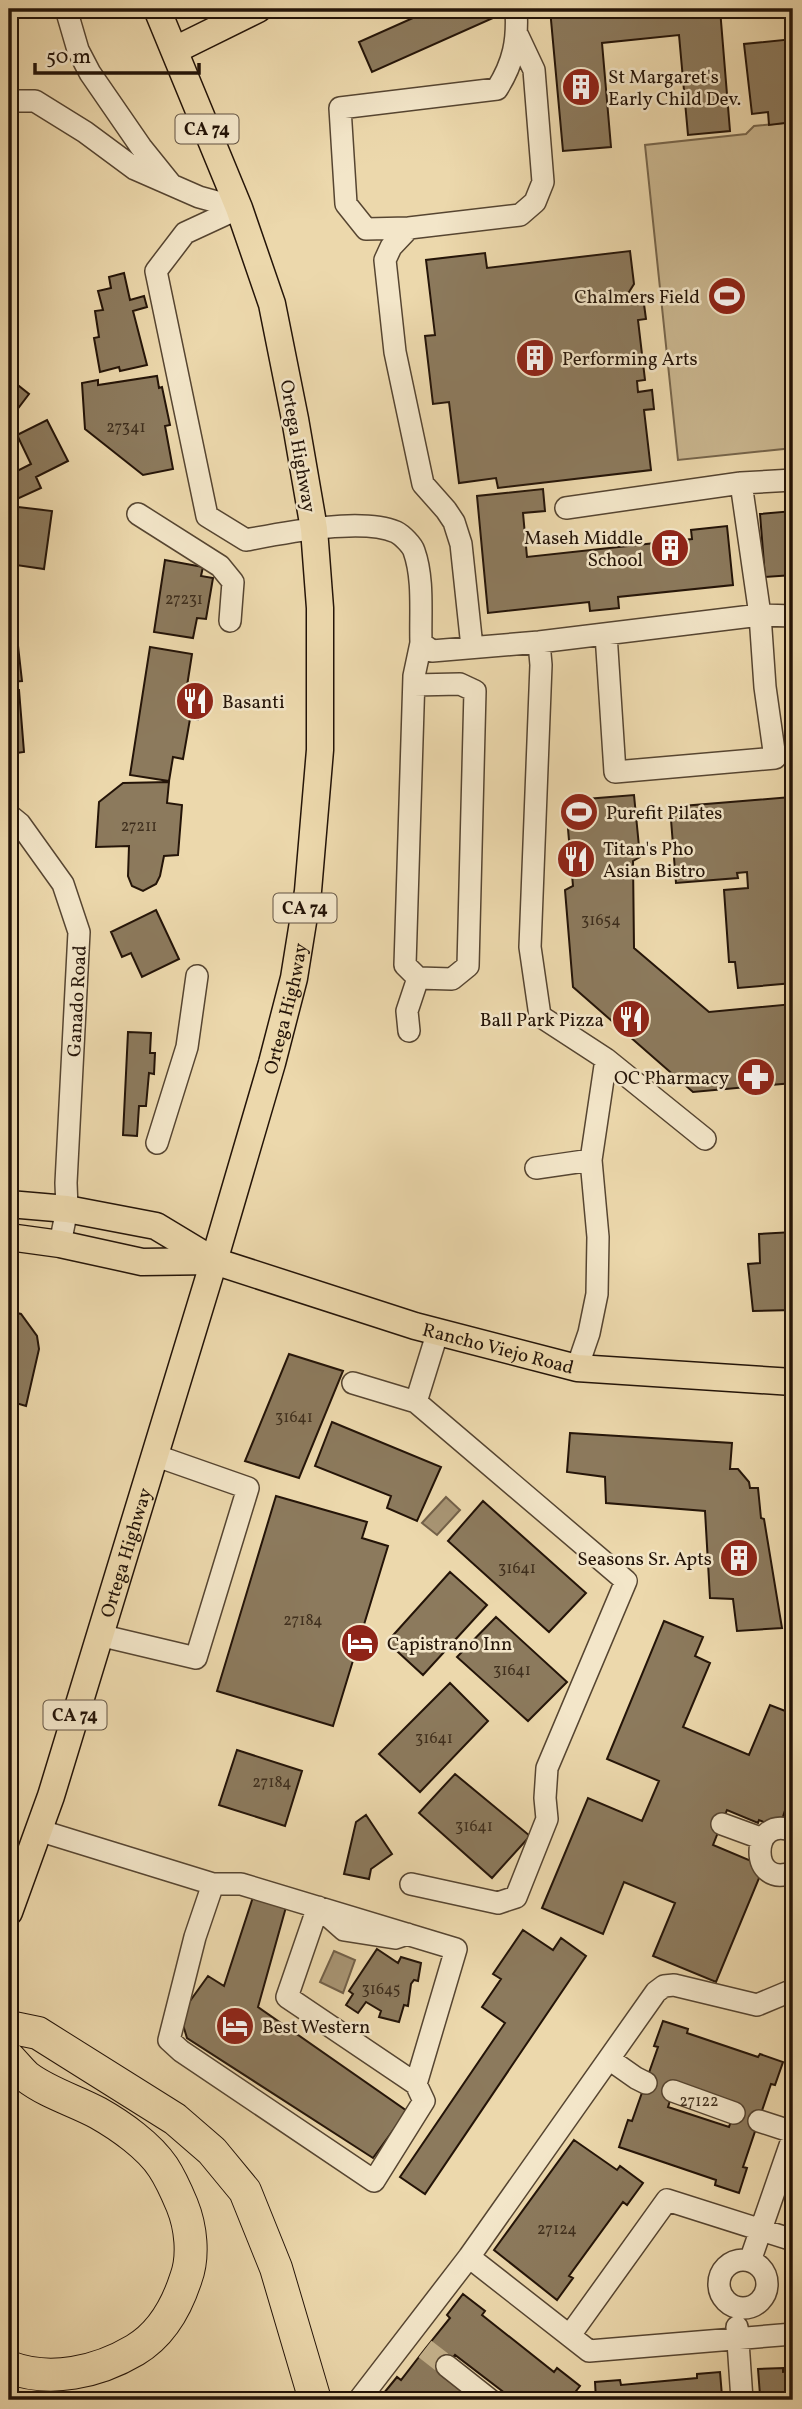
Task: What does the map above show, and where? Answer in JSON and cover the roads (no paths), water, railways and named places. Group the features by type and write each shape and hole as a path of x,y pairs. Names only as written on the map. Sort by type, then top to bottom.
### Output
{"highway":[{"path":"9,2027 38,2032 174,2119 212,2151 245,2191 276,2268 315,2400"},
{"path":"9,2058 28,2078 100,2114 136,2140 163,2166 186,2214 191,2241 189,2270 178,2301 161,2328 143,2345 117,2361 67,2375 27,2374 9,2367"}],"main road":[{"name":"Ortega Highway","path":"9,1912 51,1796 214,1261 294,978 307,891 320,750 320,608 313,529 272,304 239,208 157,9"},
{"path":"175,50 258,9"},
{"name":"Rancho Viejo Road","path":"9,1204 67,1209 156,1226 214,1261 415,1326 577,1368 793,1382"},
{"name":"Rancho Viejo Road","path":"9,1237 60,1244 142,1262 214,1261"}],"street":[{"path":"66,9 78,50 90,73 171,184"},
{"path":"516,9 518,36 508,72 497,89 341,108 346,204 366,229 409,228 520,215 535,202 543,182 534,70 518,36"},
{"path":"9,100 35,100 135,169 199,197 239,208"},
{"path":"239,208 185,233 156,271 207,516 246,540 313,529 372,526 398,532 413,548 419,574 421,643 414,685 405,965 418,978 452,979 468,966 475,691 460,684 414,685"},
{"path":"409,228 391,247 385,260 395,352 423,484 454,522 461,544 472,648"},
{"path":"566,508 741,484 793,480"},
{"path":"606,634 615,772 775,758 765,687 760,615 741,484"},
{"path":"138,514 220,566 233,582 230,621"},
{"path":"421,643 432,651 472,648 760,615 793,615"},
{"path":"539,642 541,665 530,947 540,1016 606,1059 705,1139"},
{"name":"Ganado Road","path":"9,815 20,824 63,884 79,932 66,1183 67,1209 60,1244"},
{"path":"157,1143 187,1047 197,976"},
{"path":"409,1031 407,1011 418,978"},
{"path":"577,1368 589,1333 597,1294 598,1237 591,1160 606,1059"},
{"path":"536,1168 591,1160"},
{"path":"416,1402 438,1331"},
{"path":"353,1383 416,1402 626,1581 547,1768 547,1819 516,1897 498,1903 411,1884"},
{"path":"99,1635 196,1658 248,1488 154,1455"},
{"path":"722,1824 763,1839"},
{"path":"38,1830 213,1884 241,1884 456,1949 416,2084"},
{"path":"793,1831 774,1830 763,1839 759,1854 766,1868 780,1875 793,1872"},
{"path":"213,1884 195,1937 169,2040 181,2051 374,2181 424,2101 416,2084 287,1997 318,1907"},
{"path":"359,2400 417,2343 469,2257 656,1992 664,1986 674,1985 757,2005 793,1990"},
{"path":"609,2059 646,2083"},
{"path":"673,2091 734,2113"},
{"path":"750,2261 793,2134 759,2121"},
{"path":"570,2335 667,2200 793,2240"},
{"path":"469,2257 589,2351 793,2334"},
{"path":"741,2260 750,2261 763,2269 767,2291 758,2304 743,2309 735,2308 722,2298 719,2281 726,2267 741,2260"},
{"path":"735,2308 742,2400"},
{"path":"447,2366 490,2400"}],"tunnel":[{"path":"425,2349 447,2366"}],"place":[{"name":"St Margaret's Early Child Dev.","path":"581,87"},
{"name":"Chalmers Field","path":"727,296"},
{"name":"Performing Arts","path":"535,358"},
{"name":"Maseh Middle School","path":"670,548"},
{"name":"Basanti","path":"195,701"},
{"name":"Purefit Pilates","path":"579,812"},
{"name":"Titan's Pho Asian Bistro","path":"576,859"},
{"name":"Ball Park Pizza","path":"631,1019"},
{"name":"OC Pharmacy","path":"756,1077"},
{"name":"Seasons Sr. Apts","path":"739,1558"},
{"name":"Capistrano Inn","path":"360,1643"},
{"name":"Best Western","path":"235,2026"}]}
